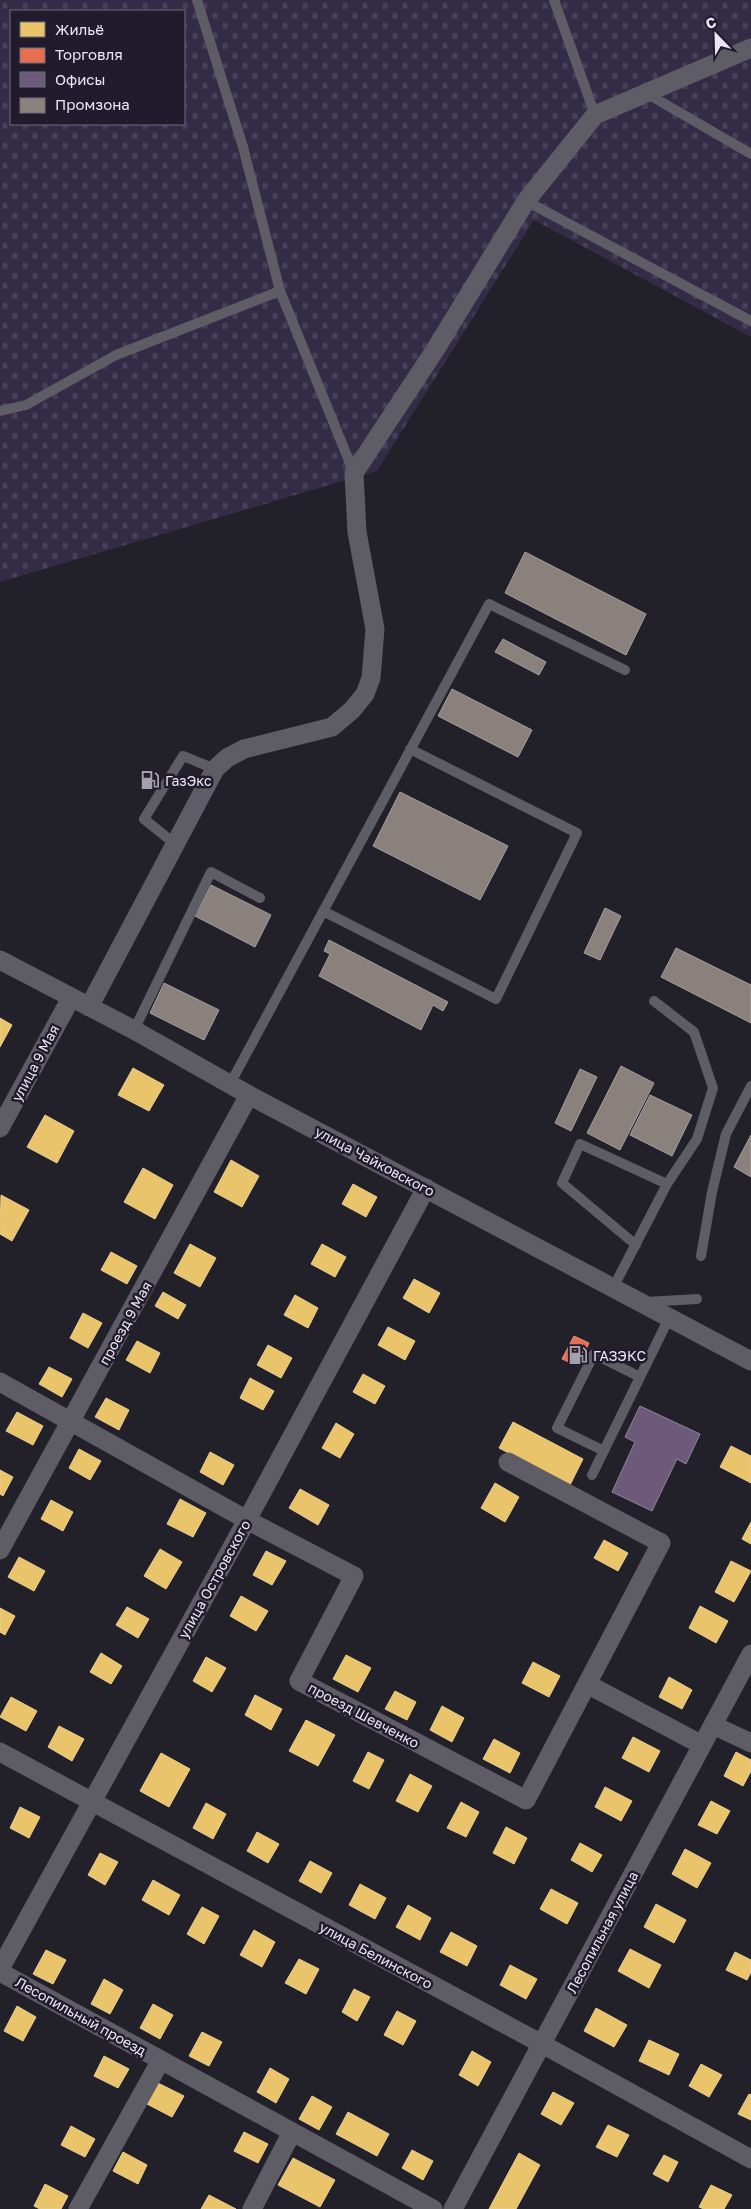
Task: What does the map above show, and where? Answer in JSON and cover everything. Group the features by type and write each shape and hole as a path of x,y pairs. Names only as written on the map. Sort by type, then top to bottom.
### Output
{"street":[{"path":"89,1007 215,769 227,758 244,749 332,727 352,710 365,694 371,678 375,628 357,532 354,473 435,350 526,201 595,114 751,48"},
{"name":"улица Чайковского","path":"0,960 134,1030 250,1095 751,1360"},
{"name":"улица 9 Мая","path":"0,1128 70,998"},
{"name":"проезд 9 Мая","path":"0,1550 250,1095"},
{"name":"улица Островского","path":"0,1971 426,1188"},
{"path":"0,1382 247,1520"},
{"name":"проезд Шевченко","path":"247,1520 354,1576 299,1681 526,1800 661,1543 508,1462"},
{"name":"Лесопильная улица","path":"454,2209 751,1654"},
{"path":"587,1684 702,1745"},
{"path":"713,1725 751,1743"},
{"name":"улица Белинского","path":"0,1752 542,2044 751,2159"},
{"name":"Лесопильный проезд","path":"0,1971 433,2209"},
{"name":"Лесопильный проезд","path":"78,2209 161,2060"},
{"path":"252,2209 292,2132"}],"lane":[{"path":"197,0 243,147 280,291 354,473"},
{"path":"554,0 595,114"},
{"path":"645,92 751,154"},
{"path":"526,201 751,321"},
{"path":"0,411 26,405 116,355 280,291"},
{"path":"230,1084 489,604 625,670"},
{"path":"323,911 496,999 577,834 410,749"},
{"path":"175,844 144,820 183,756 215,769"},
{"path":"134,1030 211,872 260,898"},
{"path":"613,1288 667,1184 697,1139 713,1088 694,1032 654,1001"},
{"path":"701,1256 726,1134 751,1086"},
{"path":"636,1245 562,1182 580,1144 667,1184"},
{"path":"639,1302 697,1299"},
{"path":"592,1475 669,1318"},
{"path":"604,1451 557,1428 594,1354 640,1377"}],"green space":[{"path":"0,0 751,0 751,337 534,220 377,471 0,582"}],"building: Жильё":[{"path":"0,1018 12,1025 0,1047"},
{"path":"133,1068 164,1085 149,1111 118,1095"},
{"path":"45,1115 74,1131 57,1163 27,1147"},
{"path":"231,1160 259,1176 242,1207 214,1192"},
{"path":"143,1168 173,1185 155,1219 124,1202"},
{"path":"353,1184 377,1197 366,1217 342,1204"},
{"path":"1,1195 29,1210 12,1241 0,1234"},
{"path":"190,1244 216,1258 200,1287 174,1273"},
{"path":"322,1244 346,1257 335,1277 311,1264"},
{"path":"111,1252 137,1266 127,1284 101,1270"},
{"path":"414,1279 440,1293 429,1313 403,1298"},
{"path":"163,1292 186,1305 178,1319 155,1306"},
{"path":"295,1295 318,1308 308,1328 284,1315"},
{"path":"83,1313 102,1323 88,1348 70,1338"},
{"path":"388,1327 415,1341 405,1360 378,1345"},
{"path":"137,1341 160,1353 150,1373 126,1360"},
{"path":"268,1345 292,1358 281,1378 257,1365"},
{"path":"49,1367 72,1379 62,1397 39,1384"},
{"path":"363,1374 385,1386 375,1404 353,1392"},
{"path":"250,1378 274,1391 263,1410 240,1398"},
{"path":"106,1398 129,1410 119,1430 95,1417"},
{"path":"17,1412 43,1426 33,1445 6,1431"},
{"path":"513,1422 583,1459 570,1485 499,1448"},
{"path":"336,1423 354,1434 340,1458 322,1448"},
{"path":"731,1446 751,1456 751,1483 720,1467"},
{"path":"79,1449 101,1461 90,1480 69,1468"},
{"path":"210,1452 234,1465 223,1485 200,1472"},
{"path":"0,1470 13,1477 3,1496 0,1494"},
{"path":"495,1483 519,1497 505,1522 481,1508"},
{"path":"300,1489 329,1505 318,1525 289,1508"},
{"path":"180,1499 206,1513 193,1537 167,1524"},
{"path":"51,1500 73,1512 63,1531 41,1519"},
{"path":"751,1522 751,1544 742,1539"},
{"path":"604,1540 628,1553 618,1571 594,1558"},
{"path":"160,1549 182,1562 166,1589 144,1576"},
{"path":"266,1551 286,1561 272,1585 253,1575"},
{"path":"19,1557 45,1571 34,1591 8,1577"},
{"path":"731,1561 751,1571 734,1602 715,1592"},
{"path":"241,1596 268,1611 256,1631 230,1616"},
{"path":"700,1606 728,1621 716,1643 689,1628"},
{"path":"127,1607 149,1619 138,1638 116,1625"},
{"path":"0,1608 15,1616 5,1635 0,1632"},
{"path":"101,1653 122,1666 111,1684 90,1672"},
{"path":"346,1655 371,1668 358,1692 333,1679"},
{"path":"206,1657 226,1668 212,1692 193,1681"},
{"path":"533,1662 560,1676 549,1697 522,1683"},
{"path":"669,1677 692,1690 682,1709 659,1697"},
{"path":"395,1691 416,1702 407,1720 385,1709"},
{"path":"255,1695 282,1709 271,1730 245,1715"},
{"path":"11,1697 37,1711 26,1731 0,1717"},
{"path":"442,1706 464,1718 452,1742 430,1730"},
{"path":"306,1720 335,1735 318,1766 289,1751"},
{"path":"59,1726 84,1739 72,1761 48,1747"},
{"path":"633,1737 660,1751 649,1772 622,1758"},
{"path":"494,1739 520,1753 510,1773 483,1759"},
{"path":"368,1752 384,1760 369,1789 353,1781"},
{"path":"736,1752 751,1760 751,1771 743,1786 724,1776"},
{"path":"161,1753 190,1769 169,1807 140,1791"},
{"path":"410,1774 432,1786 418,1812 396,1801"},
{"path":"605,1787 632,1801 621,1821 595,1807"},
{"path":"711,1801 730,1811 717,1834 698,1825"},
{"path":"461,1802 479,1812 466,1837 447,1828"},
{"path":"206,1803 226,1814 213,1839 193,1828"},
{"path":"20,1807 40,1817 29,1838 10,1828"},
{"path":"506,1827 527,1838 514,1864 493,1853"},
{"path":"257,1832 279,1844 268,1863 247,1851"},
{"path":"580,1843 602,1855 592,1872 571,1860"},
{"path":"685,1849 711,1863 697,1888 672,1874"},
{"path":"100,1853 118,1862 105,1885 88,1875"},
{"path":"310,1861 332,1873 321,1893 299,1881"},
{"path":"153,1880 180,1895 169,1915 142,1900"},
{"path":"360,1884 386,1898 375,1919 349,1905"},
{"path":"551,1889 578,1903 567,1924 540,1909"},
{"path":"656,1904 686,1920 674,1943 644,1927"},
{"path":"408,1905 431,1918 420,1940 396,1927"},
{"path":"202,1907 219,1916 204,1944 187,1934"},
{"path":"254,1930 275,1942 262,1967 240,1955"},
{"path":"451,1932 477,1946 467,1966 440,1952"},
{"path":"630,1949 661,1965 649,1988 618,1971"},
{"path":"46,1950 66,1960 53,1984 33,1974"},
{"path":"735,1952 751,1960 751,1972 747,1980 726,1970"},
{"path":"299,1959 319,1969 306,1994 285,1983"},
{"path":"510,1965 537,1979 526,1999 500,1985"},
{"path":"104,1979 123,1990 110,2014 91,2004"},
{"path":"354,1989 370,1997 357,2021 342,2012"},
{"path":"153,2004 173,2015 160,2039 140,2028"},
{"path":"17,2006 36,2017 23,2041 4,2031"},
{"path":"596,2008 627,2025 614,2047 584,2031"},
{"path":"397,2011 416,2021 403,2045 384,2035"},
{"path":"202,2032 222,2042 209,2066 189,2056"},
{"path":"649,2040 679,2054 669,2075 639,2061"},
{"path":"472,2051 491,2062 478,2086 459,2075"},
{"path":"104,2056 129,2069 118,2088 94,2076"},
{"path":"701,2064 722,2075 709,2097 689,2086"},
{"path":"270,2068 289,2079 276,2103 257,2092"},
{"path":"158,2083 184,2096 172,2117 147,2104"},
{"path":"553,2092 574,2103 561,2125 541,2114"},
{"path":"749,2094 751,2095 751,2120 738,2114"},
{"path":"312,2096 332,2107 319,2130 299,2119"},
{"path":"348,2112 389,2134 377,2156 336,2134"},
{"path":"608,2125 629,2135 617,2157 596,2147"},
{"path":"71,2126 95,2139 85,2157 61,2145"},
{"path":"244,2132 268,2144 258,2163 234,2151"},
{"path":"412,2150 433,2161 423,2180 402,2168"},
{"path":"123,2152 147,2165 138,2184 113,2171"},
{"path":"519,2153 540,2165 516,2209 489,2209"},
{"path":"664,2155 678,2162 668,2182 653,2174"},
{"path":"293,2158 335,2180 320,2207 278,2185"},
{"path":"45,2184 68,2196 61,2209 40,2209 34,2206"},
{"path":"711,2185 732,2195 724,2209 704,2209 699,2207"},
{"path":"209,2195 236,2209 201,2209"}],"building: Торговля":[{"path":"574,1336 589,1343 578,1366 562,1359"}],"building: Офисы":[{"path":"640,1406 700,1434 686,1464 677,1459 652,1511 612,1492 635,1442 625,1437"}],"building: Промзона":[{"path":"525,552 646,614 626,655 505,593"},
{"path":"503,639 546,662 539,675 495,652"},
{"path":"452,689 532,730 518,757 438,716"},
{"path":"400,792 508,846 480,900 373,846"},
{"path":"211,885 271,915 255,947 195,916"},
{"path":"605,908 621,916 600,960 584,953"},
{"path":"329,940 448,1002 443,1011 433,1005 421,1030 319,976 330,954 324,951"},
{"path":"676,948 751,985 751,1023 661,977"},
{"path":"164,983 219,1010 204,1040 150,1013"},
{"path":"621,1066 654,1083 620,1150 587,1133"},
{"path":"580,1069 597,1077 571,1131 555,1123"},
{"path":"650,1095 692,1115 672,1156 630,1135"},
{"path":"751,1135 751,1177 734,1167"}],"place":[{"name":"ГазЭкс","path":"150,780"},
{"name":"ГАЗЭКС","path":"578,1355"}]}
